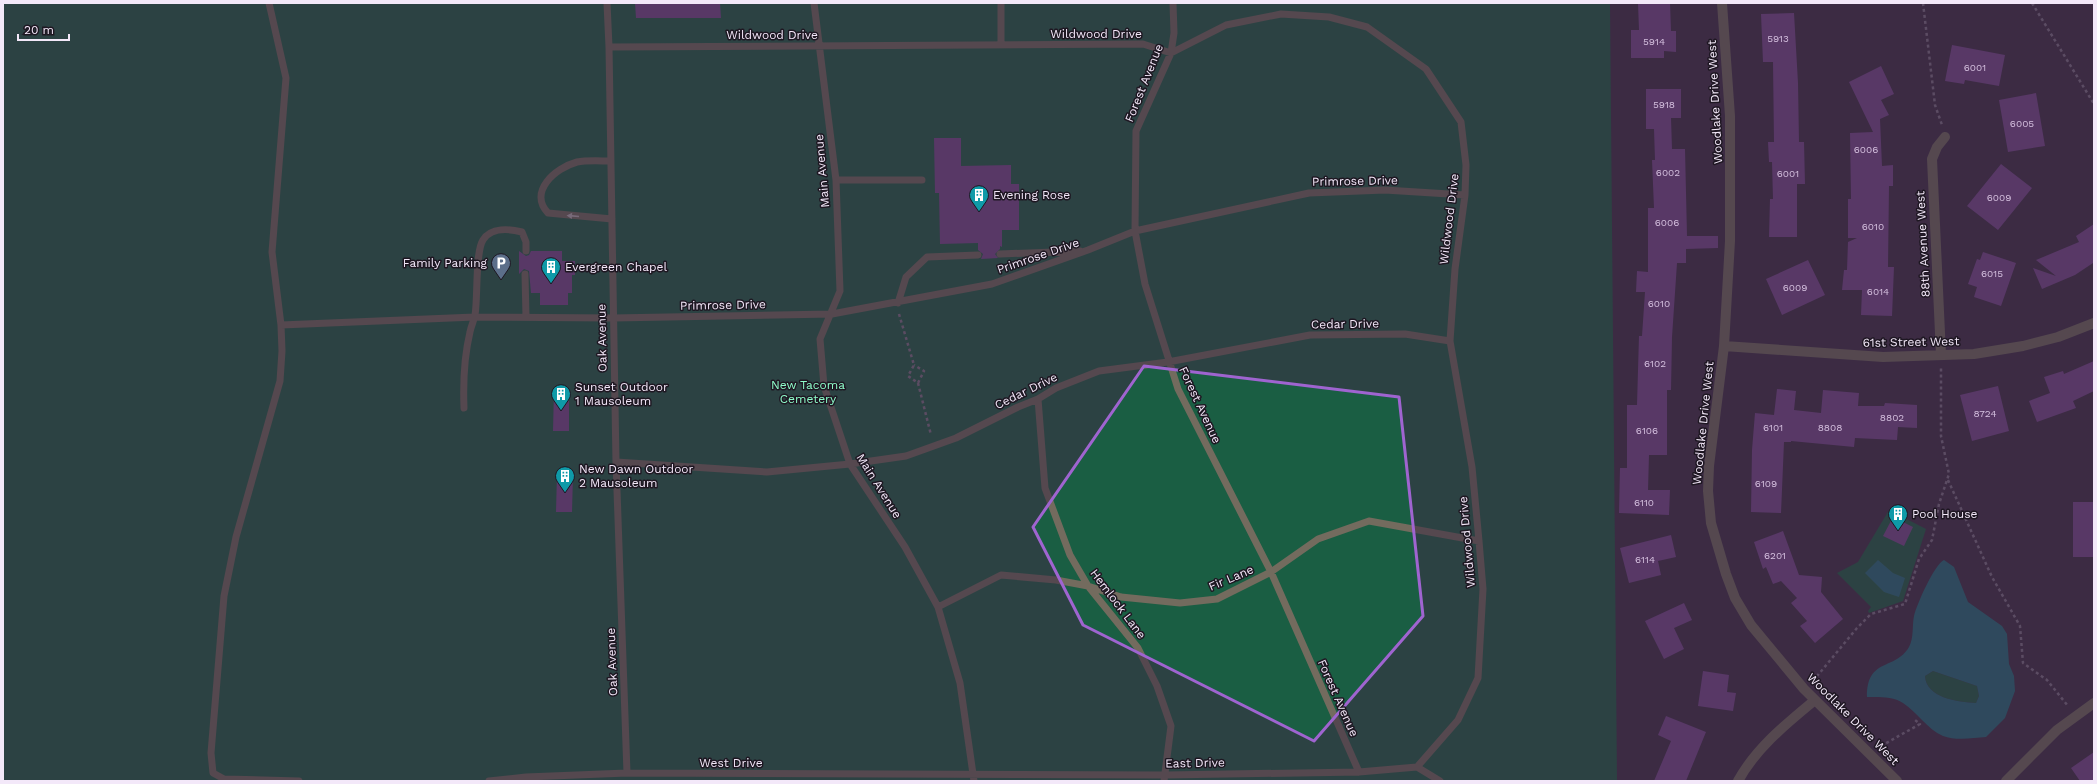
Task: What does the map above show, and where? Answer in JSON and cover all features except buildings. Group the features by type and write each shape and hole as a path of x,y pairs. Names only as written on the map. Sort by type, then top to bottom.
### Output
{"street":[{"name":"Woodlake Drive West","path":"1722,3 1730,108 1730,241 1724,346 1708,491 1711,523 1716,544 1735,598 1751,625 1804,689 1897,781"},
{"name":"88th Avenue West","path":"1941,355 1932,159 1937,147 1946,137"},
{"name":"61st Street West","path":"1724,346 1883,357 1974,354 2022,346 2058,337 2094,323"},
{"path":"1738,781 1744,769 1761,748 1815,700"},
{"path":"2006,781 2058,730 2094,703"}],"lane":[{"path":"269,3 286,78 272,252 281,325 282,351 280,381 236,536 224,596 211,753 213,772 224,779 299,781"},
{"name":"Oak Avenue","path":"607,3 616,462 628,773"},
{"name":"Main Avenue","path":"814,3 836,180 840,291 832,314 820,339 824,386 850,464 905,547 938,607 960,683 974,778"},
{"path":"1001,3 1001,45"},
{"name":"Forest Avenue","path":"1173,3 1174,33 1171,53 1136,131 1135,231 1145,284 1168,362 1178,389 1271,572 1359,772"},
{"name":"Wildwood Drive","path":"609,47 1143,44 1171,53 1226,25 1281,14 1329,17 1367,27 1426,69 1461,122 1466,165 1466,195 1455,268 1450,341 1472,467 1483,589 1478,678 1458,720 1417,767"},
{"path":"611,161 577,162 562,168 551,176 543,188 541,196 542,207 548,213 612,219"},
{"path":"836,180 922,180"},
{"name":"Primrose Drive","path":"281,325 475,317 613,318 832,314 992,284 1088,250 1135,231 1309,193 1385,190 1466,195"},
{"path":"464,408 463,379 470,331 475,317 480,250 483,239 496,231 510,229 522,232 526,242 526,251"},
{"path":"1000,254 1088,250"},
{"path":"897,303 906,277 927,257 978,255"},
{"path":"525,274 526,317"},
{"name":"Cedar Drive","path":"616,462 767,472 850,464 906,456 956,438 1018,407 1038,399 1056,388 1099,371 1168,362 1310,335 1405,334 1450,341"},
{"name":"Hemlock Lane","path":"1038,399 1045,488 1070,555 1088,586 1138,648 1157,686 1171,726 1165,778"},
{"name":"Fir Lane","path":"938,607 1002,575 1056,580 1088,586 1121,597 1180,603 1217,599 1271,572 1318,539 1369,521 1479,540"},
{"path":"1417,767 1440,781"},
{"name":"East Drive","path":"974,778 1165,778 1359,772 1417,767"},
{"name":"West Drive","path":"489,781 526,776 628,773 974,778"}],"path":[{"path":"1924,3 1935,105 1946,137"},
{"path":"2032,3 2094,104"},
{"path":"897,303 914,365 924,371 918,383"},
{"path":"1804,689 1817,676 1852,633 1871,614 1905,604 1919,559 1932,540 1940,504 1949,474 1941,436 1941,355"},
{"path":"914,365 908,376 918,383 934,446"},
{"path":"1948,480 1992,577 2020,626 2023,664 2047,680 2076,716"},
{"path":"1868,753 1920,724 1915,720 1917,718"}],"highlighted area":[{"path":"1144,366 1399,397 1423,616 1314,741 1083,625 1033,527"}],"green space":[{"name":"New Tacoma Cemetery","path":"3,3 1610,3 1617,781 3,781"},
{"path":"1889,510 1926,529 1903,601 1869,613 1868,611 1871,607 1837,573 1858,562"},
{"path":"1933,671 1977,686 1979,696 1976,703 1952,700 1937,694 1927,683 1925,676"}],"shaded area":[{"path":"1878,560 1893,573 1905,578 1899,597 1884,592 1865,573"},
{"path":"1944,560 1954,567 1968,602 2002,626 2007,634 2009,664 2014,676 2015,691 2005,718 1986,737 1959,739 1948,738 1937,733 1908,707 1899,701 1885,697 1867,697 1868,684 1877,670 1897,659 1909,647 1912,640 1913,620 1916,610 1926,585 1940,563","holes":["1933,671 1977,686 1979,696 1976,703 1952,700 1937,694 1931,689 1925,676"]}],"place":[{"name":"Evening Rose","path":"979,212"},
{"name":"Family Parking","path":"501,280"},
{"name":"Evergreen Chapel","path":"551,284"},
{"name":"Sunset Outdoor 1 Mausoleum","path":"561,411"},
{"name":"New Dawn Outdoor 2 Mausoleum","path":"565,493"},
{"name":"Pool House","path":"1898,531"}]}
